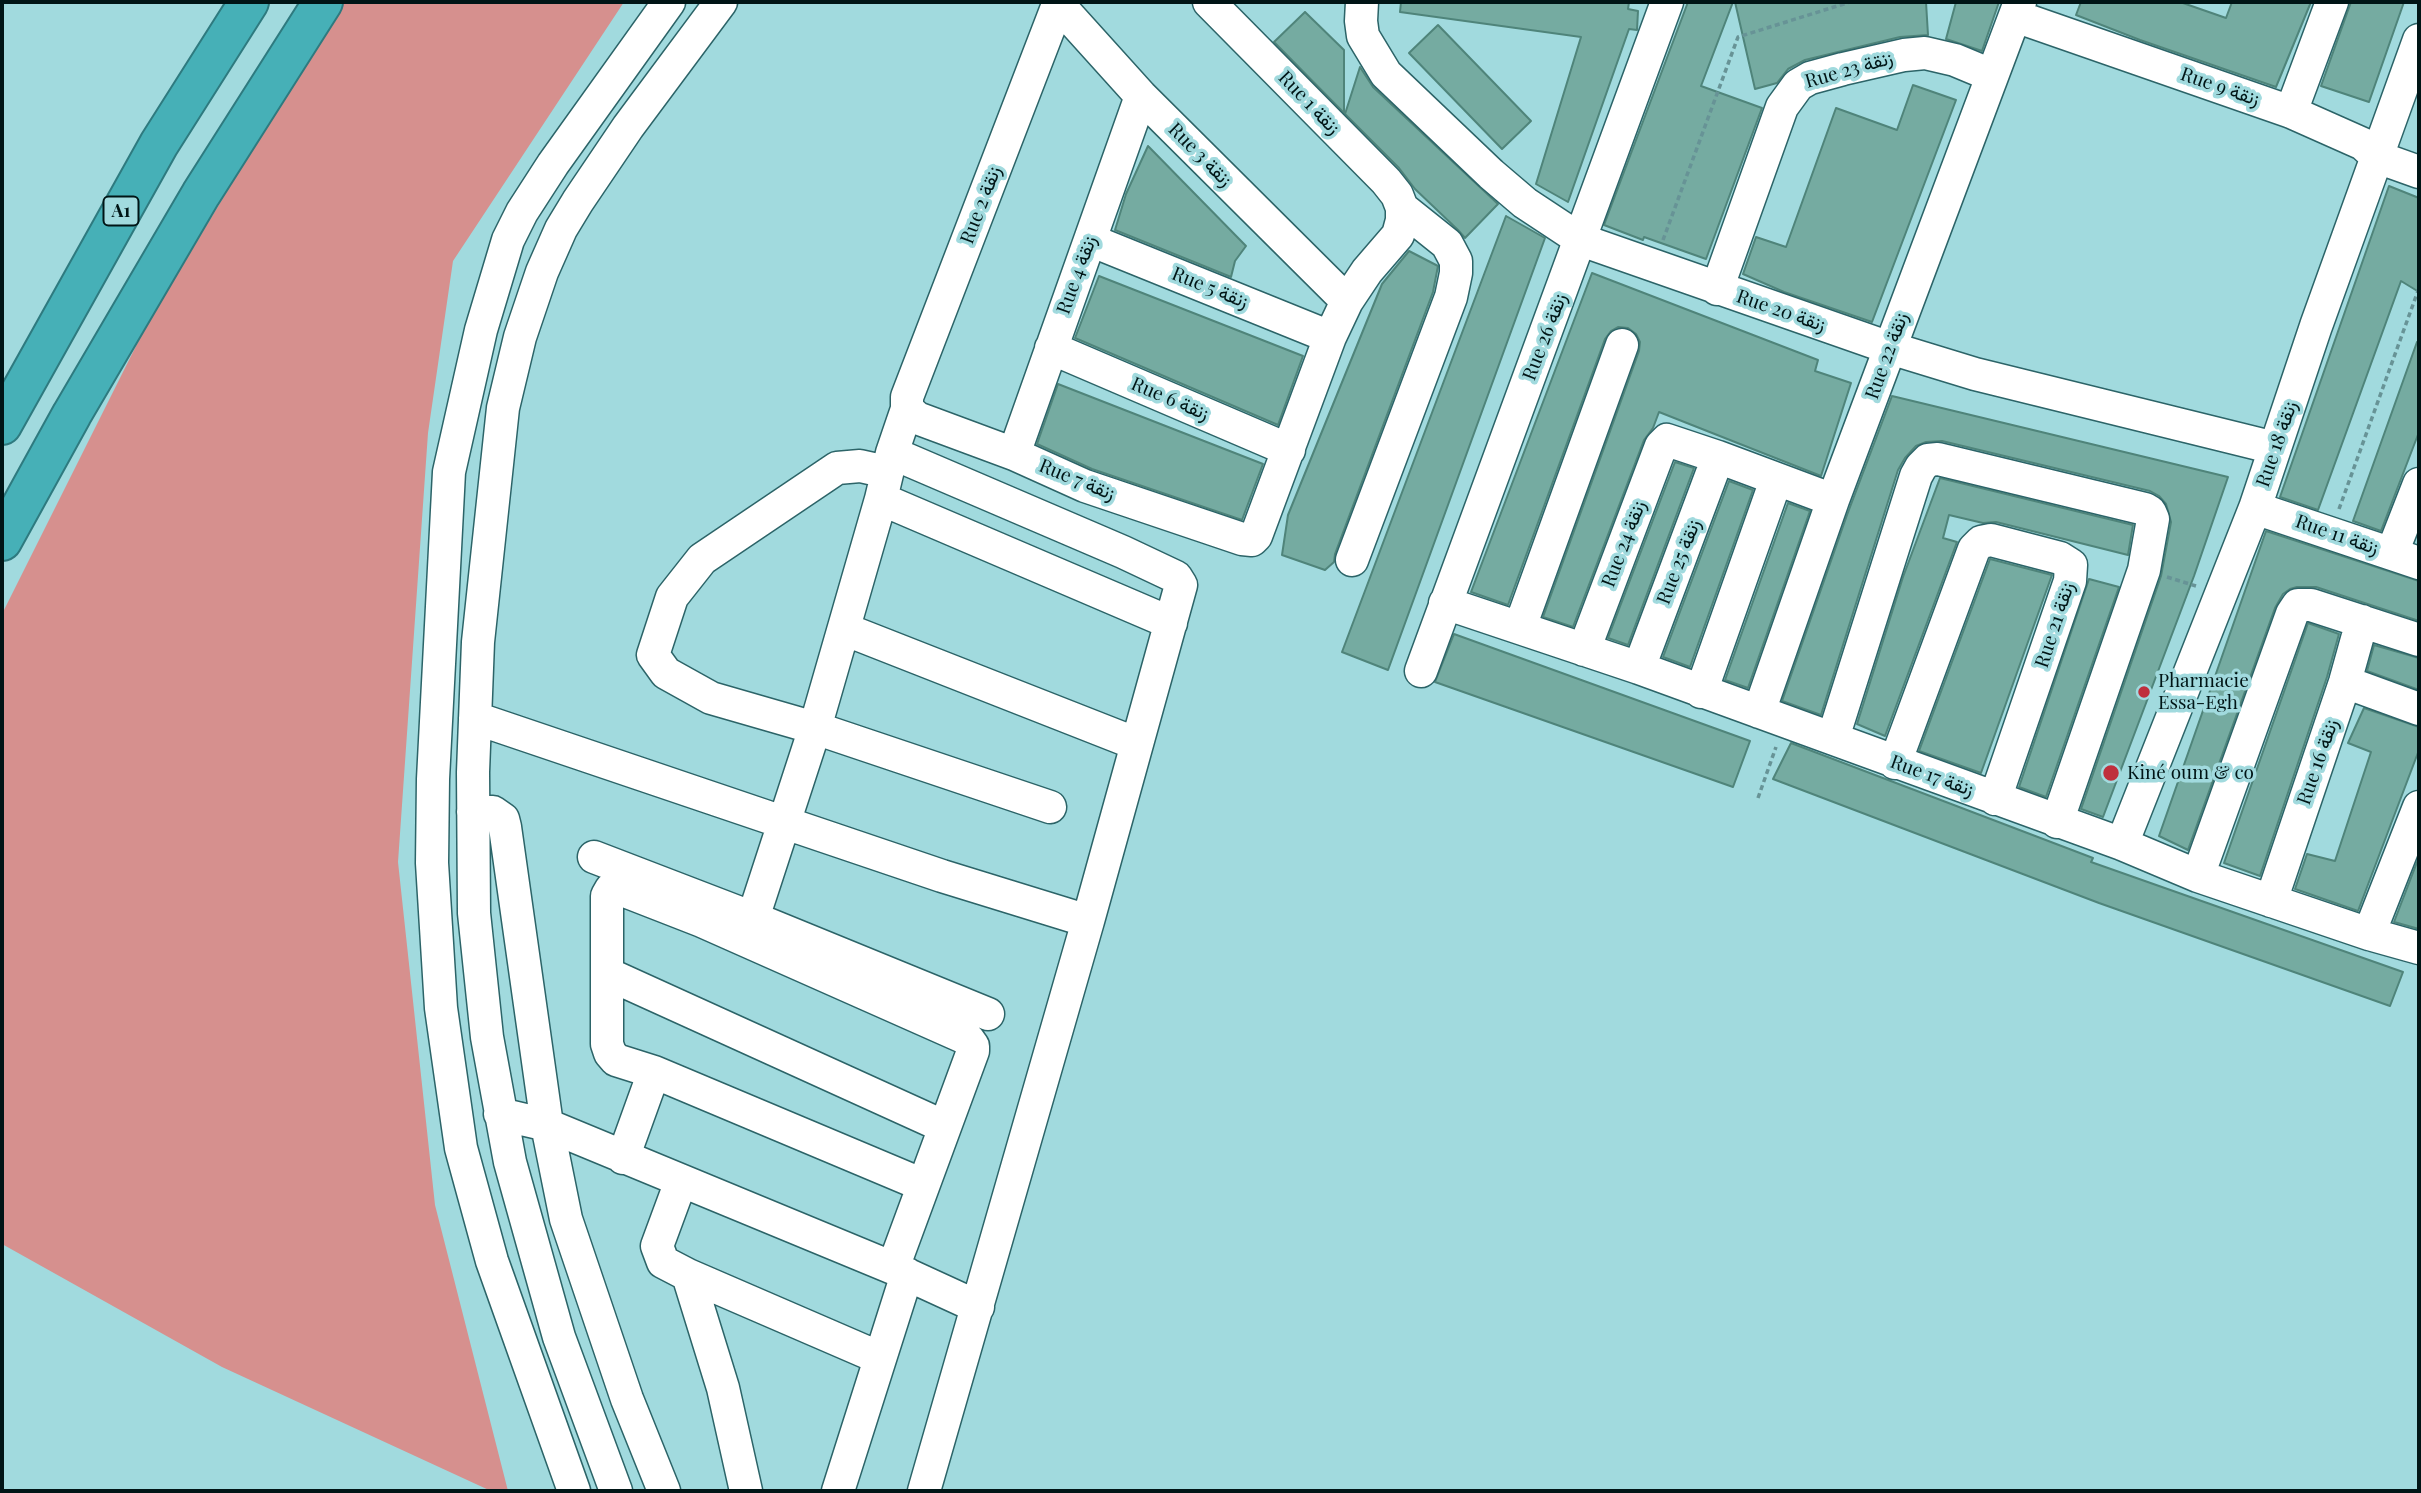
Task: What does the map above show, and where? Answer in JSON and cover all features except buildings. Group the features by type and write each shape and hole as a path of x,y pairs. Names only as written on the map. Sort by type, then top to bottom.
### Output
{"highway":[{"name":"A1","path":"2,425 159,144 249,2"},
{"path":"2,541 72,414 201,194 323,2"}],"street":[{"path":"574,1491 552,1435 489,1250 461,1148 441,1009 432,863 433,779 449,472 481,330 508,240 522,212 553,164 669,2"},
{"path":"616,1491 559,1337 510,1162 487,1037 476,938 473,812 478,642 503,408 531,304 551,251 578,201 628,127 721,2"},
{"name":"Rue 1 زنقة","path":"1209,2 1385,181 1397,195 1402,208 1447,244 1456,261 1451,297 1352,560"},
{"name":"Rue 20 زنقة","path":"1362,2 1363,36 1387,74 1491,174 1525,203 1581,240 1889,348 2050,394 2275,448"},
{"name":"Rue 26 زنقة","path":"1421,671 1667,2"},
{"path":"2291,112 2332,2"},
{"name":"Rue 3 زنقة","path":"1058,3 1142,96 1347,301"},
{"name":"Rue 2 زنقة","path":"753,918 816,728 907,409 907,397 1058,3"},
{"name":"Rue 9 زنقة","path":"2018,9 2291,112 2363,144 2377,157 2419,172"},
{"name":"Rue 22 زنقة","path":"1772,717 1833,500 2018,9"},
{"name":"Rue 18 زنقة","path":"2122,844 2255,508 2419,40"},
{"name":"Rue 23 زنقة","path":"1717,289 1782,107 1798,85 1810,78 1843,69 1925,52 1955,60 1991,75"},
{"name":"Rue 4 زنقة","path":"1014,454 1142,96"},
{"path":"1289,450 1330,337 1347,301 1367,271 1398,235 1402,208"},
{"name":"Rue 5 زنقة","path":"1090,240 1330,337"},
{"path":"1520,627 1622,345"},
{"name":"Rue 6 زنقة","path":"1051,348 1289,450"},
{"name":"Rue 7 زنقة","path":"907,409 917,418 1014,454 1085,486 1242,539 1252,540 1259,531 1289,450"},
{"name":"Rue 24 زنقة","path":"1584,650 1661,446 1667,440 1718,457"},
{"path":"1718,457 1833,500"},
{"name":"Rue 25 زنقة","path":"1639,668 1718,457"},
{"path":"1833,738 1916,476 1928,460 1938,459 2145,509 2150,512 2152,519 2144,570 2057,822"},
{"path":"924,1491 1088,921 1181,585 1176,577 1123,552 860,466 837,468 702,559 672,597 653,655 666,673 711,698 816,728 1051,807"},
{"path":"887,475 1171,623"},
{"path":"1701,692 1776,480"},
{"path":"2406,558 2419,484"},
{"name":"Rue 11 زنقة","path":"2255,508 2406,558"},
{"name":"Rue 21 زنقة","path":"1895,763 1975,549 1980,542 1992,540 2060,558 2071,565 2070,581 1995,800"},
{"name":"Rue 17 زنقة","path":"1445,603 1639,668 1833,738 1995,800 2122,844 2198,876 2369,934 2419,948"},
{"path":"2198,876 2294,609 2298,605 2311,605 2419,640"},
{"name":"Rue 16 زنقة","path":"2271,901 2345,682 2362,621"},
{"path":"844,629 1137,744"},
{"path":"2345,682 2419,709"},
{"path":"475,718 942,876 1088,921"},
{"path":"2369,934 2419,807"},
{"path":"473,812 493,812 505,827 547,1125 566,1219 627,1399 664,1491"},
{"path":"594,857 753,918 988,1014"},
{"path":"838,1491 880,1358 923,1185 973,1046 968,1040 702,921 617,888 611,889 607,896 607,1044 616,1060 654,1072 923,1185"},
{"path":"608,974 944,1127"},
{"path":"623,1158 654,1072"},
{"path":"500,1114 547,1125 900,1271 978,1307"},
{"path":"681,1181 657,1246 663,1262 880,1358"},
{"path":"688,1275 723,1388 746,1491"}],"path":[{"path":"1654,266 1738,37 1850,2"},
{"path":"2331,532 2419,288"},
{"path":"2144,570 2222,594"},
{"path":"1758,798 1772,717"}],"shaded area":[{"path":"340,2 624,2 453,261 428,433 398,862 435,1205 508,1491 491,1491 222,1367 2,1244 2,614 144,330"}],"place":[{"name":"Pharmacie Essa-Egh","path":"2144,692"},
{"name":"Kiné oum & co","path":"2111,773"}]}
